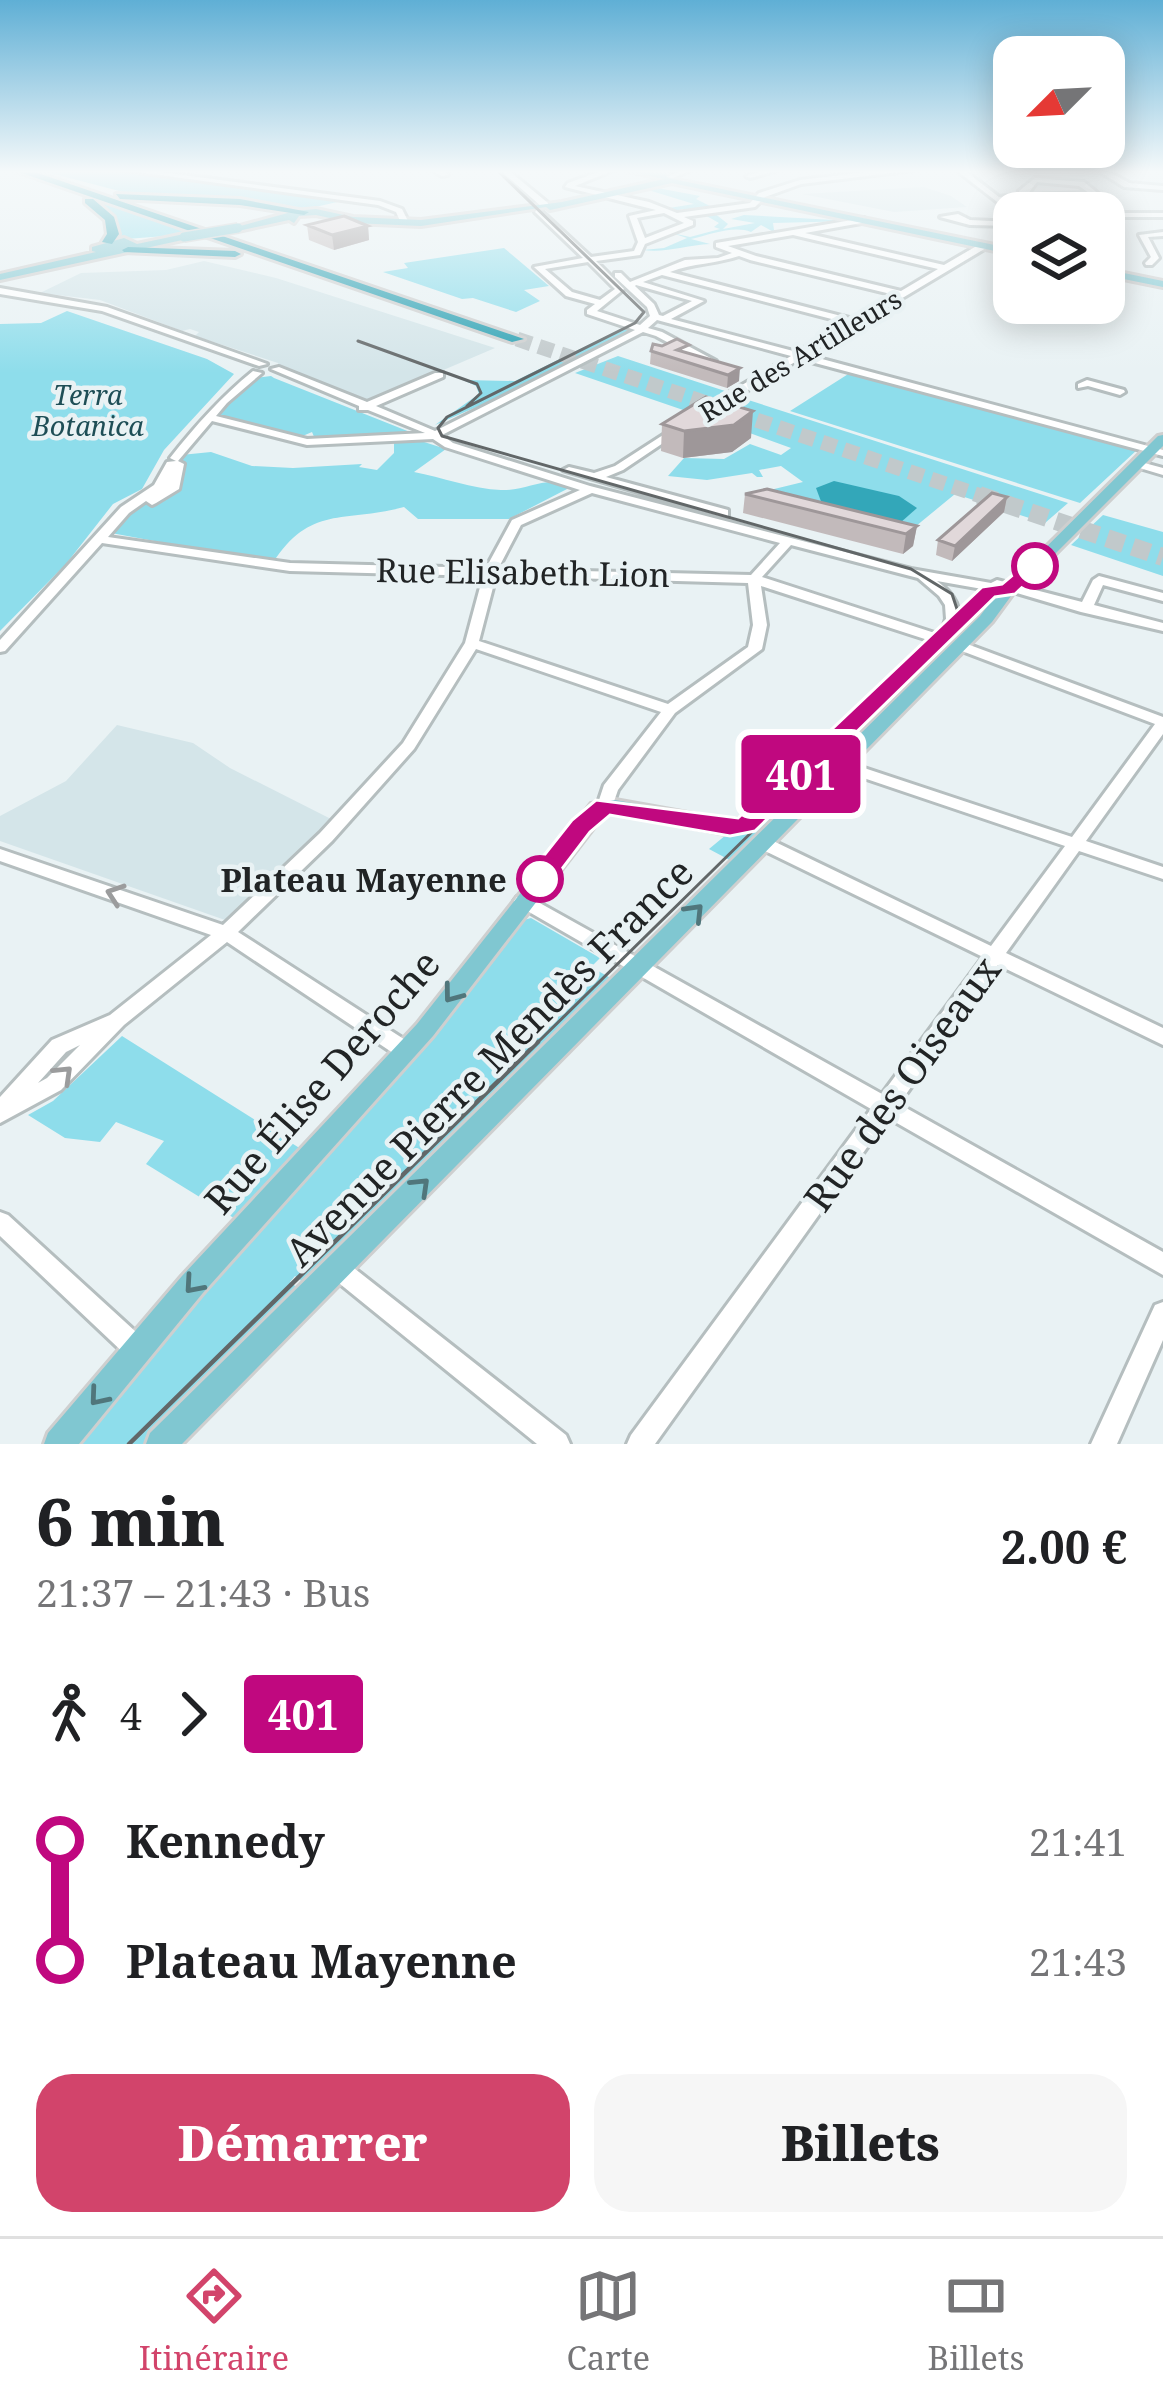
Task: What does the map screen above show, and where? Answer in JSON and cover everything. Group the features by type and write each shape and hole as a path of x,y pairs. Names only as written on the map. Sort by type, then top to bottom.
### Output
{"highway":[{"path":"103,248 107,237"},
{"path":"218,237 520,337 227,237"},
{"path":"238,237 296,260"},
{"path":"130,246 243,255 376,292"}],"main road":[{"path":"0,275 103,248 181,237"},
{"path":"944,237 993,248"},
{"path":"1125,276 1163,284"},
{"name":"Avenue Pierre Mendès France","path":"160,1444 840,765 949,638 1008,589 1137,464 1157,452 1163,439"},
{"path":"605,806 738,827 949,638"},
{"name":"Rue Élise Deroche","path":"59,1444 138,1350 269,1214 406,1051 581,826 605,806"}],"street":[{"path":"209,417 307,442 433,436 700,301 629,287 586,259 567,237"},
{"path":"578,237 661,317 1157,452"},
{"path":"600,303 569,294 538,267 638,253 640,237"},
{"path":"642,242 653,237"},
{"path":"762,237 719,245 736,254 902,294"},
{"path":"815,237 945,268"},
{"path":"1144,237 1155,258 1149,263"},
{"name":"Rue des Artilleurs","path":"596,481 752,379 983,246"},
{"path":"727,370 645,329 589,311 629,287 688,262 736,254"},
{"path":"664,273 854,322"},
{"path":"0,292 104,309 433,436 830,543 987,579 1008,589"},
{"path":"0,647 121,515 159,487 209,417 262,369"},
{"path":"363,408 439,376"},
{"path":"1082,386 1087,383 1120,392"},
{"path":"447,430 460,439 787,542 1163,627"},
{"path":"1137,464 1163,472"},
{"path":"0,1112 44,1092 117,1020 226,933 326,837 409,746 472,643 491,571 516,523 596,481"},
{"name":"Rue Elisabeth Lion","path":"99,538 282,566 754,579 949,638 1163,723"},
{"path":"605,806 610,789 670,710 755,650 760,625 754,579 787,542"},
{"path":"910,573 950,601 954,615 949,638"},
{"path":"1086,609 1099,580 1163,596"},
{"path":"472,643 670,710"},
{"name":"Rue des Oiseaux","path":"640,1444 1163,723"},
{"path":"796,749 818,758"},
{"path":"840,765 1163,873"},
{"path":"761,842 1163,1037"},
{"path":"0,855 226,933 406,1051"},
{"path":"523,901 1163,1264"},
{"path":"0,1222 138,1350"},
{"path":"337,1268 557,1444"},
{"path":"1104,1444 1163,1313"}],"shaded area":[{"path":"204,261 276,278 495,348 366,403 281,369 278,363 195,336 199,332 182,331 100,300 40,293 81,273 166,270"},
{"path":"834,481 899,496 917,508 900,523 822,504 816,488"},
{"path":"117,725 193,743 230,768 331,819 225,920 0,841 0,816 66,781"}],"green space":[{"path":"687,238 710,244 643,250 664,248"},
{"path":"504,248 549,286 524,290 540,301 516,312 383,272 408,268 404,263"},
{"name":"Terra Botanica","path":"67,311 207,359 234,374 164,450 142,489 113,504 66,564 0,631 0,324 41,323"},
{"path":"627,326 634,328 542,375 632,332 451,423 488,402 435,425 479,394 476,386 463,380 515,381"},
{"path":"618,356 725,391 689,412 575,373"},
{"path":"853,371 1138,449 1080,503 790,411"},
{"path":"271,376 410,432 315,439 312,432 298,438 220,415 220,409 255,378"},
{"path":"739,397 1068,503 1045,523 955,494 910,531 766,491 803,482 781,466 759,470 763,477 752,473 707,480 668,476 684,458 724,459 750,444 781,455 791,448 706,417"},
{"path":"394,441 421,441 446,449 414,472 490,489 550,482 567,484 567,489 509,519 418,519 404,507 331,519 301,532 273,563 111,533 125,516 176,485 181,455 211,452 252,466 362,464 359,467 377,470 394,453"},
{"path":"1103,515 1163,532 1163,576 1071,545"},
{"path":"830,749 844,755 737,864 709,849"},
{"path":"531,918 600,958 591,967 616,981 309,1287 295,1276 290,1282 304,1293 152,1444 72,1444 520,921"},
{"path":"122,1036 301,1149 237,1220 146,1164 164,1141 116,1122 100,1142 65,1138 28,1115 53,1101"}],"building":[{"path":"677,339 689,345 677,350 740,368 728,375 651,351 653,344 662,346"},
{"path":"706,397 753,411 734,425 684,431 662,424"},
{"path":"767,489 917,526 906,534 745,494"},
{"path":"992,493 1007,497 955,546 938,540"}],"tunnel":[{"path":"517,339 987,498"},
{"path":"979,495 1163,557"}],"tram line":[{"path":"535,1045 937,650 961,621 952,594 911,569 442,436 438,428 447,417 635,323 644,312 567,237"},
{"path":"358,341 477,384 481,393 467,406"},
{"path":"129,1444 538,1042"}],"bus line":[{"name":"401","path":"540,879 581,826 605,806 730,827 746,825 989,592 1017,584 1035,566"}],"place":[{"name":"Plateau Mayenne","path":"540,879"}]}
